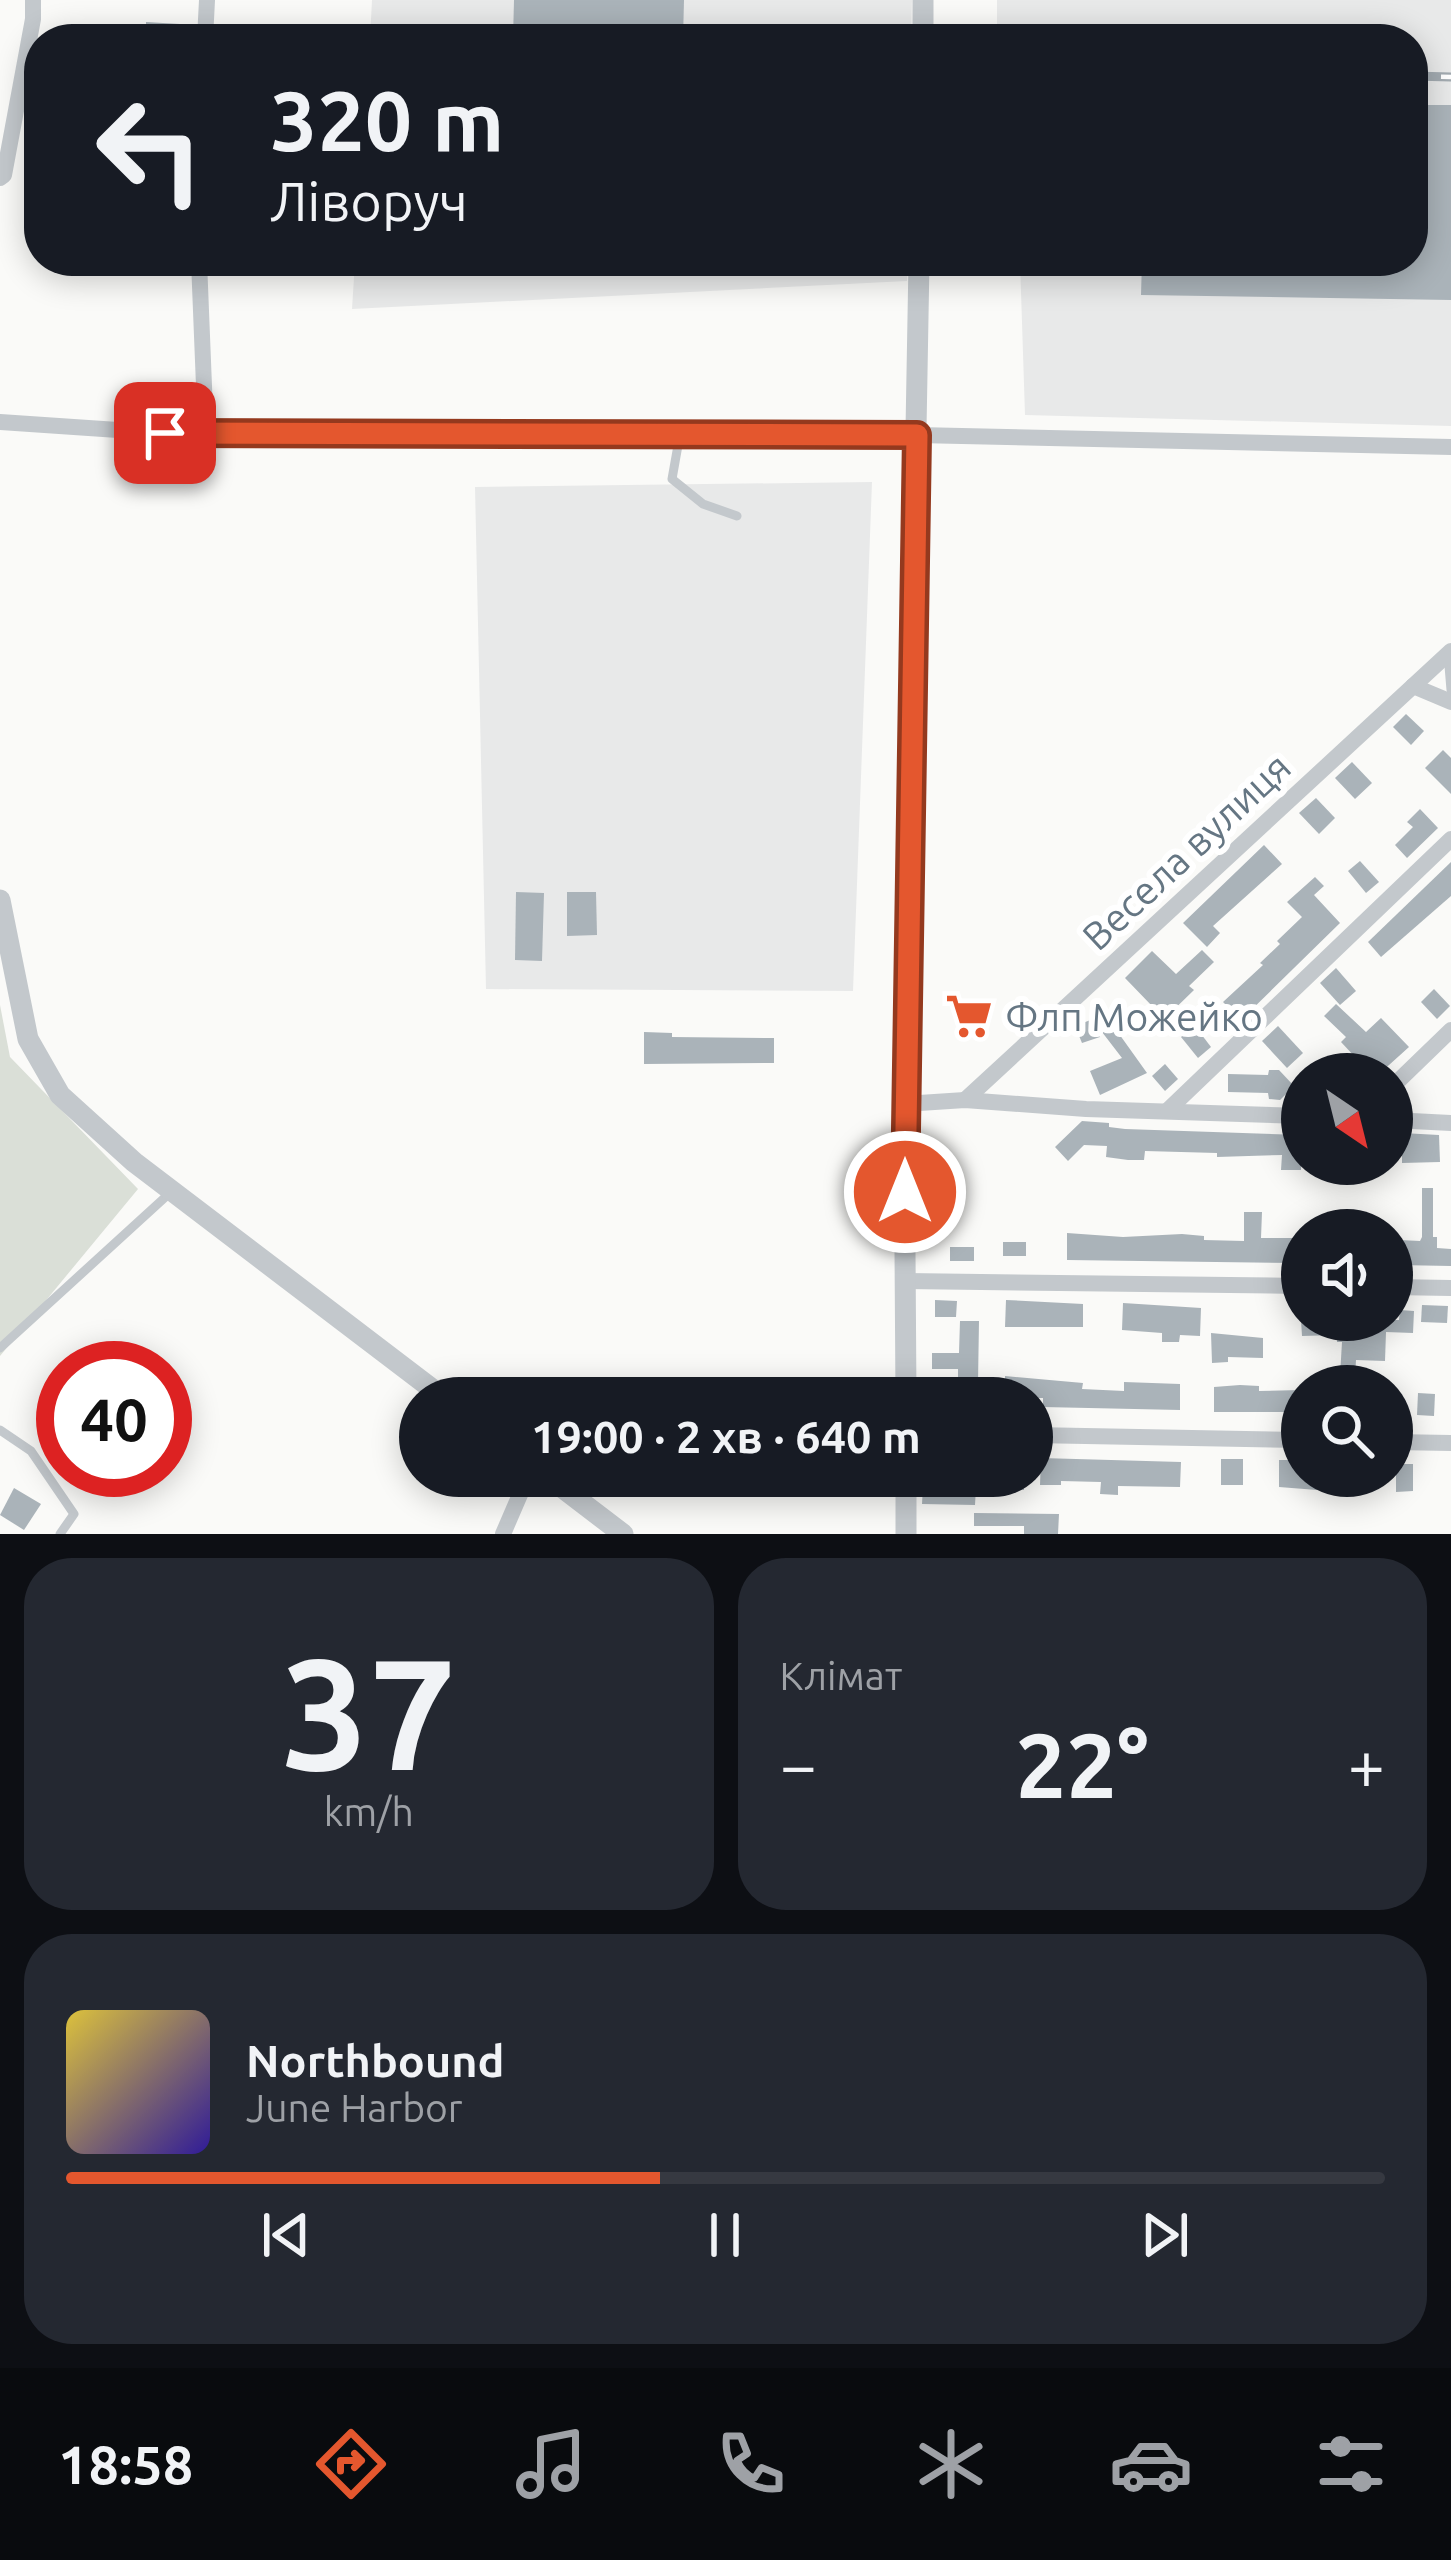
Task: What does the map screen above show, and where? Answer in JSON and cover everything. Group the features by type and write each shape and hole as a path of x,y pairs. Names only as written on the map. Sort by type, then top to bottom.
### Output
{"street":[{"path":"0,178 24,69"},
{"path":"200,276 206,436"},
{"path":"906,1377 904,1104 920,276"},
{"path":"0,422 206,436 917,435 1451,447"},
{"name":"Весела вулиця","path":"965,1100 1450,652"},
{"path":"1413,686 1451,702"},
{"path":"1168,1110 1451,839"},
{"path":"0,900 28,1039 60,1095 172,1191 416,1377"},
{"path":"1413,1067 1451,1030"},
{"path":"904,1104 965,1100 1281,1115"},
{"path":"1413,1121 1451,1123"},
{"path":"905,1281 1281,1286"},
{"path":"1413,1287 1451,1288"},
{"path":"1053,1435 1281,1440"},
{"path":"1413,1442 1451,1443"},
{"path":"503,1534 519,1497"},
{"path":"575,1497 623,1534"},
{"path":"906,1497 906,1534"}],"lane":[{"path":"680,434 672,479 703,504 737,516"},
{"path":"1450,652 1451,690"},
{"path":"0,1348 172,1191"},
{"path":"0,1430 31,1450 74,1514 60,1534"}],"shaded area":[{"path":"372,0 912,0 911,24 371,24"},
{"path":"997,0 1451,0 1451,426 1025,415 1020,276 1428,276 1428,24 997,24"},
{"path":"354,276 907,276 907,281 352,309"},
{"path":"872,482 853,991 486,989 475,487"},
{"path":"0,1005 10,1057 138,1189 0,1356"}],"building":[{"path":"514,0 684,0 683,24 513,24"},
{"path":"1428,105 1451,105 1451,300 1141,295 1142,276 1428,276"},
{"path":"1406,714 1424,731 1411,745 1393,727"},
{"path":"1443,750 1451,758 1451,794 1425,768"},
{"path":"1352,762 1372,783 1355,799 1335,778"},
{"path":"1316,798 1335,818 1319,834 1299,813"},
{"path":"1420,809 1438,828 1407,858 1395,845 1413,827 1407,822"},
{"path":"1264,845 1282,864 1213,926 1220,933 1207,947 1183,923"},
{"path":"1360,861 1379,882 1366,893 1348,871"},
{"path":"1451,862 1451,896 1381,957 1368,942"},
{"path":"1315,877 1324,886 1314,895 1340,923 1241,1020 1223,1002 1263,965 1260,963 1280,944 1277,941 1302,917 1287,902"},
{"path":"516,892 544,893 542,961 515,960"},
{"path":"567,892 596,892 597,935 567,936"},
{"path":"1202,950 1214,962 1189,986 1194,990 1156,1027 1145,1015 1153,1007 1125,978 1152,951 1176,974"},
{"path":"1336,968 1356,991 1340,1005 1320,983"},
{"path":"1434,989 1450,1006 1437,1019 1421,1002"},
{"path":"1336,1004 1366,1032 1381,1018 1409,1047 1402,1053 1351,1053 1341,1042 1346,1037 1324,1016"},
{"path":"1093,1019 1100,1037 1082,1043 1075,1026"},
{"path":"1112,1024 1147,1073 1100,1095 1090,1071 1122,1058 1102,1032"},
{"path":"1195,1026 1211,1047 1198,1058 1181,1037"},
{"path":"1278,1026 1303,1053 1281,1053 1281,1062 1262,1041"},
{"path":"644,1032 672,1033 672,1037 774,1038 774,1063 644,1064"},
{"path":"1165,1064 1178,1079 1165,1091 1152,1076"},
{"path":"1269,1070 1281,1072 1280,1100 1269,1099 1268,1093 1228,1092 1228,1074 1268,1075"},
{"path":"1082,1121 1125,1129 1281,1134 1281,1155 1217,1157 1217,1153 1145,1151 1144,1160 1128,1160 1106,1157 1107,1146 1084,1145 1068,1161 1055,1147"},
{"path":"1413,1134 1439,1135 1440,1162 1413,1163"},
{"path":"1422,1188 1433,1188 1433,1237 1437,1237 1437,1248 1451,1249 1451,1266 1413,1265 1413,1241 1422,1237"},
{"path":"1244,1212 1262,1212 1261,1238 1281,1238 1281,1263 1067,1260 1067,1233 1182,1234 1244,1241"},
{"path":"1003,1242 1026,1242 1026,1256 1003,1256"},
{"path":"950,1247 974,1247 974,1261 950,1261"},
{"path":"935,1300 957,1301 956,1317 935,1317"},
{"path":"1006,1300 1083,1304 1083,1327 1005,1327"},
{"path":"1123,1303 1201,1308 1200,1336 1180,1335 1179,1342 1162,1342 1162,1333 1122,1330"},
{"path":"1422,1305 1448,1306 1447,1323 1421,1322"},
{"path":"960,1321 979,1321 978,1377 958,1377 958,1369 932,1369 932,1353 959,1353"},
{"path":"1211,1333 1263,1338 1263,1358 1228,1357 1228,1362 1212,1363"},
{"path":"1386,1341 1385,1361 1356,1360 1356,1365 1341,1365 1342,1342 1337,1342"},
{"path":"1053,1380 1083,1383 1082,1389 1124,1391 1124,1382 1180,1384 1180,1410 1053,1407"},
{"path":"1214,1387 1281,1390 1281,1412 1214,1412"},
{"path":"1418,1393 1435,1394 1434,1416 1417,1415"},
{"path":"1053,1458 1181,1462 1180,1487 1118,1486 1118,1495 1100,1494 1101,1482 1061,1481 1053,1485"},
{"path":"1221,1459 1243,1459 1243,1485 1221,1485"},
{"path":"14,1488 41,1504 24,1530 0,1515"},
{"path":"922,1497 975,1497 975,1505 922,1504"},
{"path":"974,1513 1059,1514 1058,1534 1024,1534 1024,1526 974,1526"}],"railway":[{"path":"1428,76 1451,77"}],"place":[{"name":"Флп Можейко","path":"969,1016"}],"route":[{"path":"165,433 917,435 905,1192"}]}
